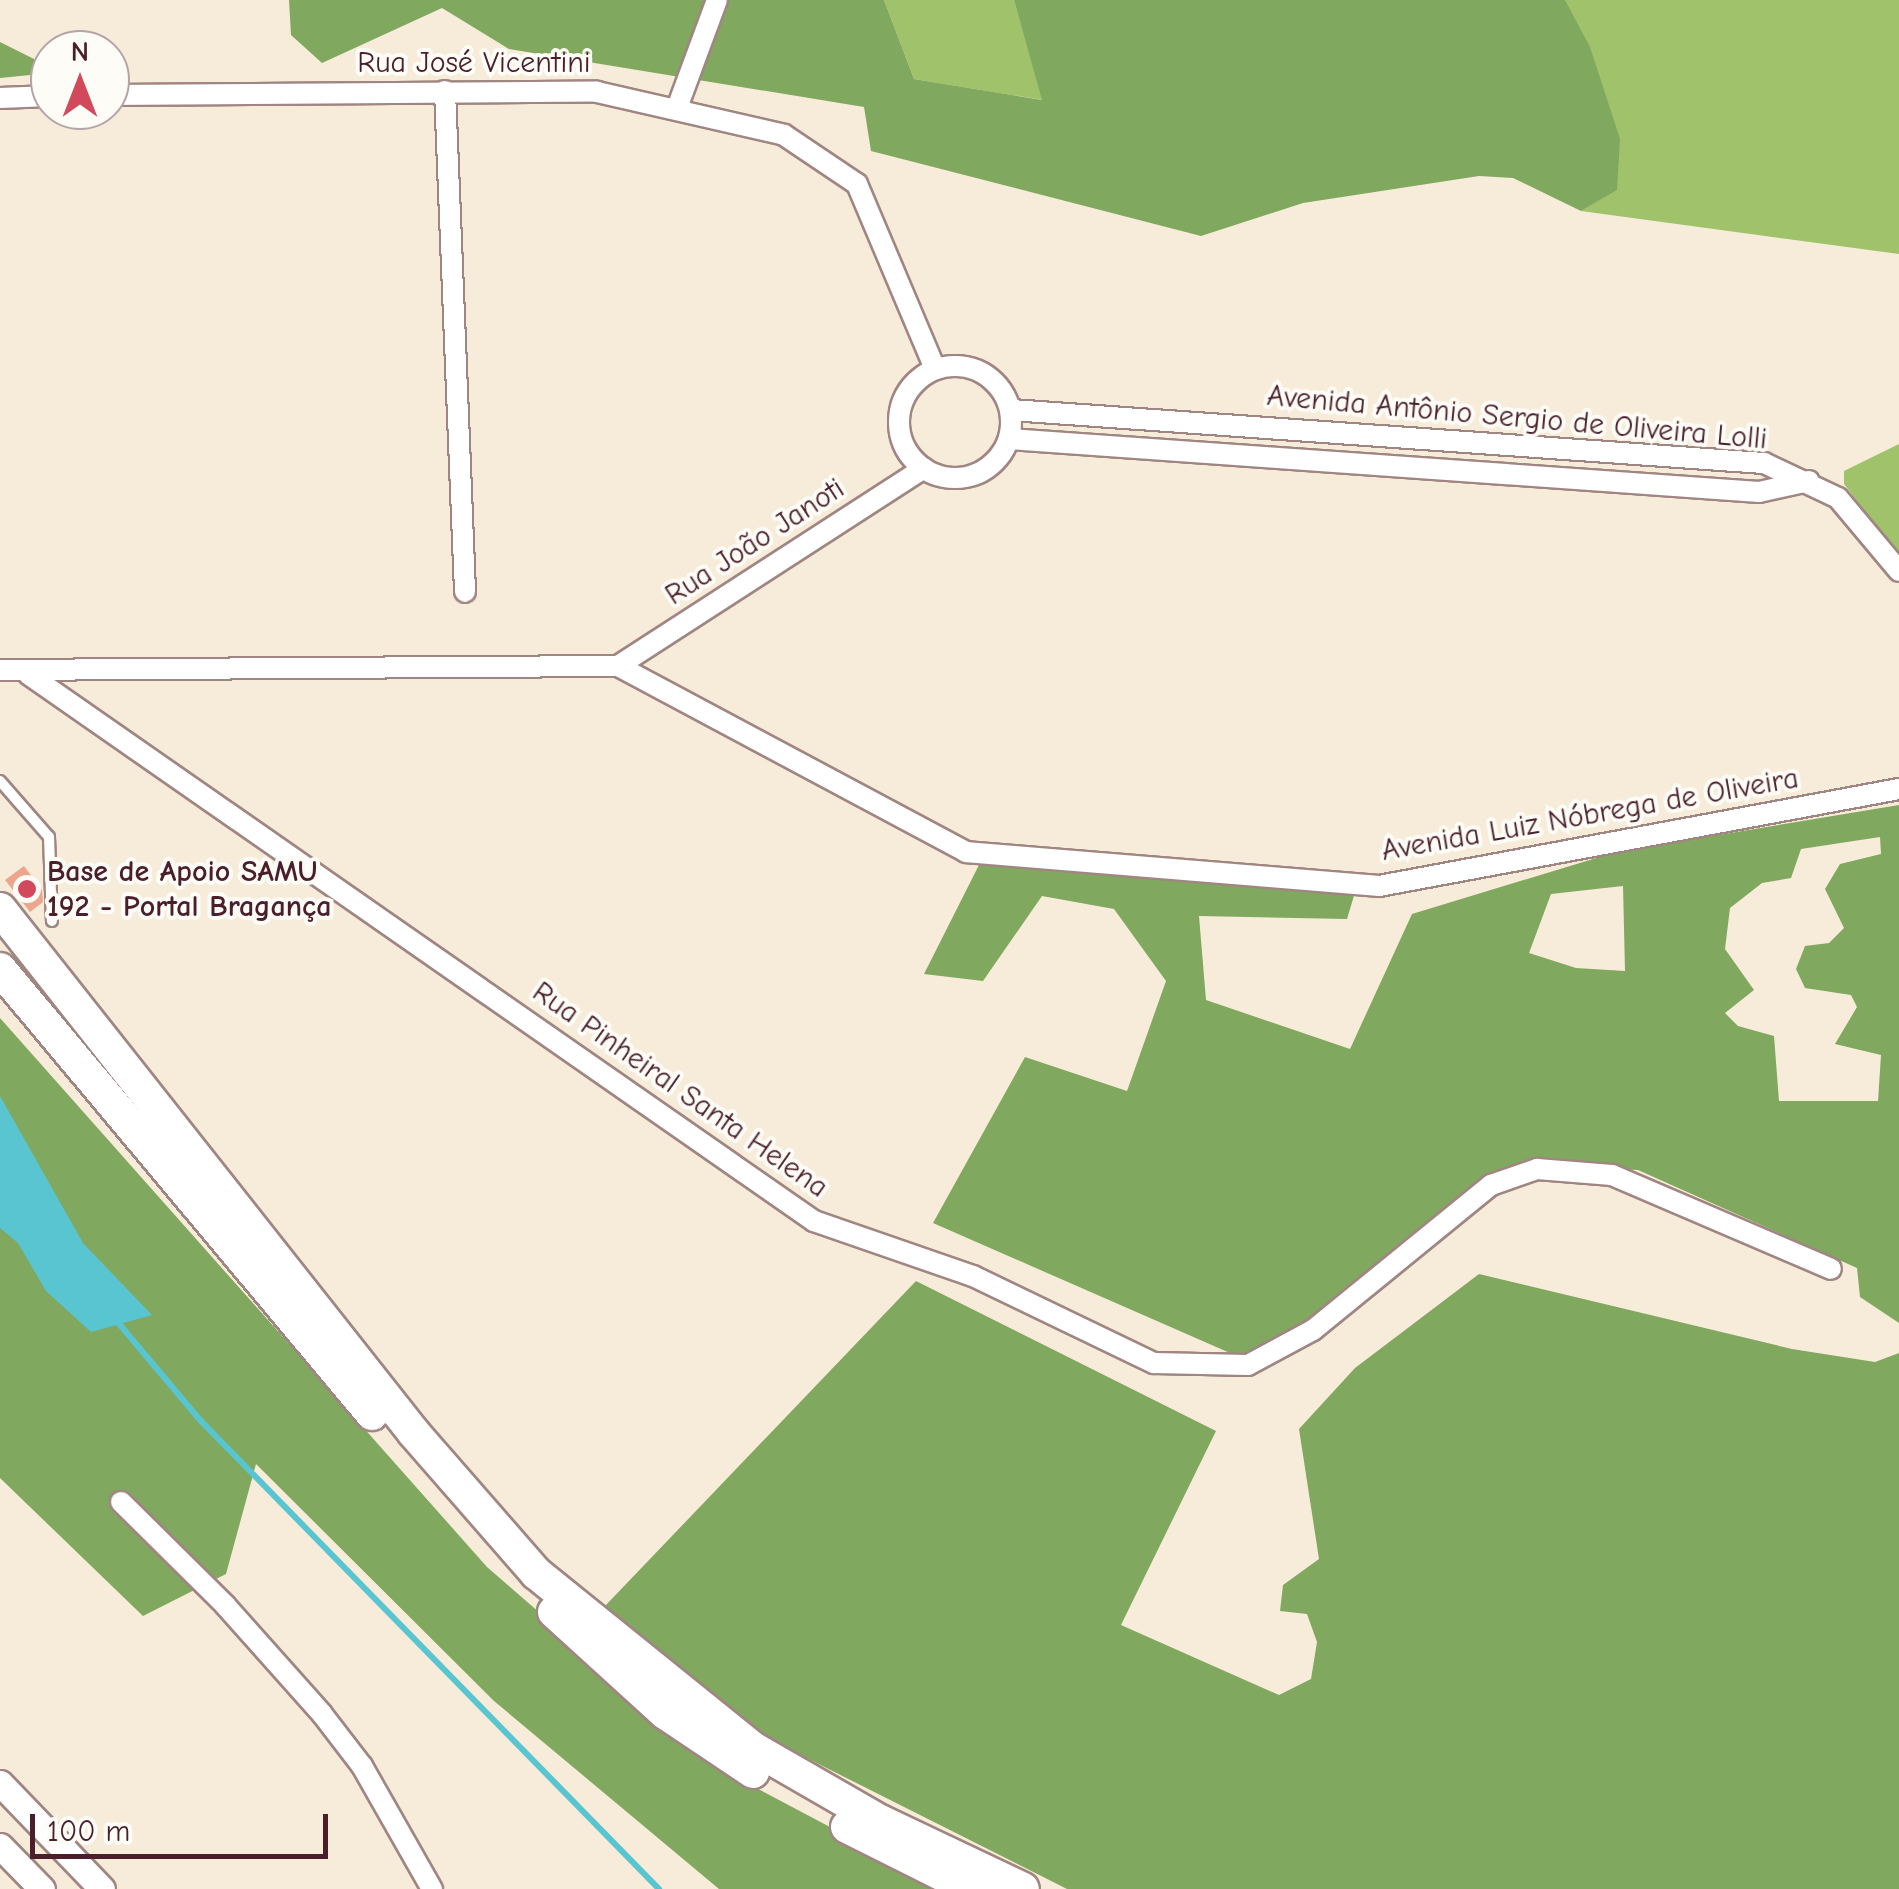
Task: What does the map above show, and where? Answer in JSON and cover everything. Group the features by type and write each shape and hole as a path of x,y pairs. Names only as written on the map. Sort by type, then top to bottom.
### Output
{"main road":[{"path":"0,909 402,1418 536,1573 753,1748 880,1821 1024,1889"},
{"path":"0,969 333,1370 520,1580 665,1713 765,1780 903,1859 971,1889"}],"street":[{"path":"678,108 718,0"},
{"path":"445,91 464,592"},
{"name":"Rua José Vicentini","path":"130,95 597,92 784,135 857,184 935,369"},
{"path":"0,98 30,97"},
{"path":"974,368 991,378 1011,410 1009,439 994,464 977,474 958,478 924,468 903,442 901,407 908,391 935,369 974,368"},
{"name":"Avenida Antônio Sergio de Oliveira Lolli","path":"1011,410 1764,464 1811,481"},
{"name":"Avenida Antônio Sergio de Oliveira Lolli","path":"1009,439 1759,492 1811,481"},
{"name":"Rua João Janoti","path":"618,666 924,468"},
{"path":"1811,481 1838,498 1899,571"},
{"path":"0,670 28,674 618,666"},
{"name":"Avenida Luiz Nóbrega de Oliveira","path":"618,666 966,852 1379,886 1899,788"},
{"name":"Rua Pinheiral Santa Helena","path":"28,674 814,1221 973,1276 1154,1363 1248,1365 1313,1330 1491,1186 1537,1169 1612,1174 1831,1269"},
{"path":"121,1502 225,1604 322,1714 362,1766 432,1889"},
{"path":"0,1783 102,1889"},
{"path":"0,1846 42,1889"}],"lane":[{"path":"0,781 49,837 52,921"}],"green space":[{"path":"289,0 884,0 914,79 1042,100 1014,0 1565,0 1590,47 1620,139 1617,190 1581,211 1513,178 1479,176 1303,203 1201,236 871,151 864,107 509,49 442,8 322,63 291,35"},
{"path":"884,0 1014,0 1043,100 914,79"},
{"path":"1565,0 1899,0 1899,254 1581,211 1617,189"},
{"path":"0,42 30,57 30,75 0,78"},
{"path":"1899,444 1899,556 1844,484 1844,471"},
{"path":"1899,805 1899,1323 1860,1297 1857,1268 1638,1170 1515,1165 1438,1216 1311,1327 1246,1360 933,1223 1025,1057 1127,1091 1166,981 1114,909 1042,896 983,981 924,974 983,857 1356,889 1347,919 1199,916 1206,1000 1350,1049 1412,914 1616,852","holes":["1880,837 1881,854 1840,864 1825,889 1844,928 1829,943 1805,946 1796,969 1805,988 1851,995 1857,1007 1835,1044 1881,1055 1878,1101 1779,1101 1774,1036 1738,1026 1725,1013 1754,990 1725,949 1730,908 1762,883 1791,878 1801,849","1623,886 1625,971 1576,968 1529,953 1551,894"]},
{"path":"0,1018 487,1567 668,1724 749,1784 947,1889 719,1889 494,1701 256,1464 226,1574 143,1616 0,1478"},
{"path":"1479,1274 1792,1349 1875,1362 1899,1353 1899,1889 1067,1889 761,1735 605,1606 916,1281 1216,1431 1121,1625 1279,1695 1311,1679 1317,1642 1307,1614 1280,1611 1283,1585 1319,1559 1299,1429 1355,1368"}],"water":[{"path":"0,1096 83,1243 152,1315 91,1332 46,1291 18,1243 0,1228"}],"building":[{"name":"Base de Apoio SAMU 192 - Portal Bragança","path":"24,866 42,890 43,902 30,912 5,880"}],"waterway":[{"path":"115,1319 201,1421 659,1889"}],"place":[{"name":"Base de Apoio SAMU 192 - Portal Bragança","path":"27,889"}]}
